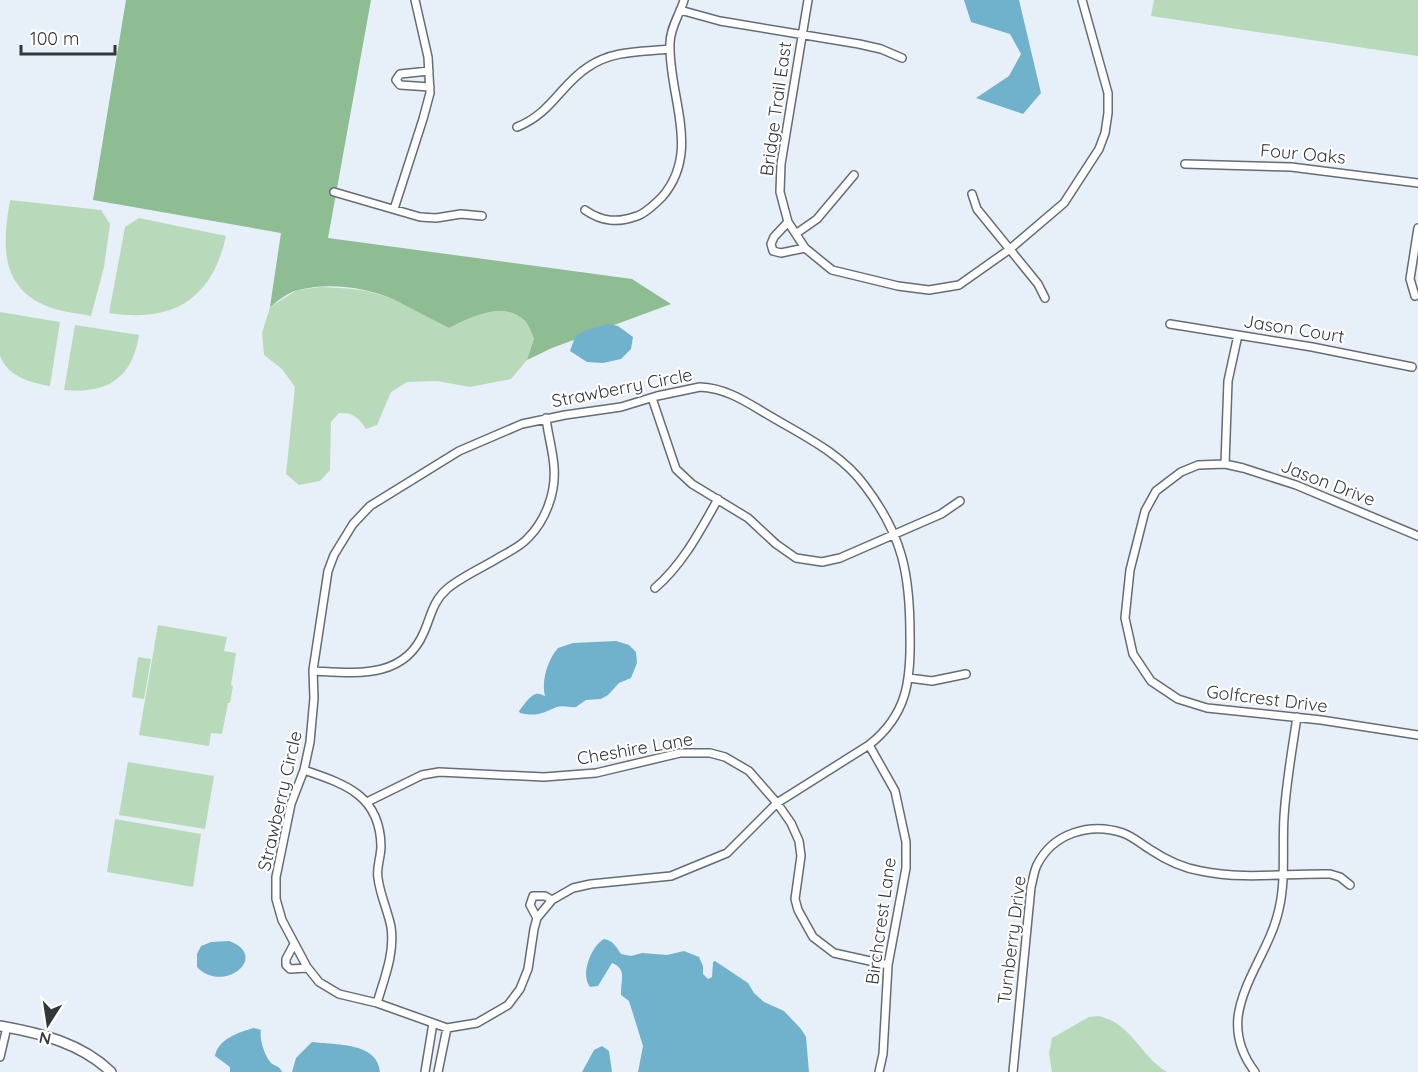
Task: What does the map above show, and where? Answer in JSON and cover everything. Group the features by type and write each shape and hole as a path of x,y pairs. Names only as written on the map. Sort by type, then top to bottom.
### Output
{"main road":[{"path":"4,1027 53,1038 80,1050 107,1071"}],"street":[{"path":"394,209 423,120 430,87 428,57 414,0"},
{"path":"585,210 593,216 608,221 623,221 641,215 670,188 678,170 683,131 670,72 670,39 684,0"},
{"name":"Bridge Trail East","path":"808,0 781,164 780,192 788,222 805,248 832,270 898,286 929,290 959,285 1010,249 1064,202 1091,164 1105,133 1108,93 1082,0"},
{"path":"680,10 702,18 859,44 902,58"},
{"path":"518,127 542,114 578,75 602,60 629,52 670,50"},
{"path":"429,71 400,74 396,80 400,85 430,87"},
{"name":"Four Oaks","path":"1185,164 1299,167 1418,183"},
{"path":"797,233 817,219 854,175"},
{"path":"334,192 420,216 436,218 461,214 482,216"},
{"path":"972,194 977,209 1038,284 1045,298"},
{"path":"788,222 774,237 771,244 773,250 781,253 805,248"},
{"path":"1415,296 1410,279 1418,228"},
{"name":"Jason Court","path":"1170,324 1347,353 1412,367"},
{"path":"1225,464 1228,381 1238,335"},
{"name":"Strawberry Circle","path":"700,387 715,388 741,399 820,445 864,484 887,519 904,563 910,597 909,678 904,700 894,721 869,745 777,803 727,853 671,876 591,884 573,888 552,900 537,918 528,969 520,989 508,1005 477,1023 447,1028 377,1003 339,994 319,982 307,968 282,920 276,899 276,877 291,804 304,770 312,728 313,671 328,571 334,555 353,524 370,506 459,451 522,424 546,418 602,411 652,398 700,387"},
{"path":"652,398 676,469 692,484 748,518 776,544 796,558 822,562 840,558 941,514 960,501"},
{"path":"313,671 365,674 394,665 415,647 424,632 433,606 449,587 528,539 544,516 554,483 554,468 546,418"},
{"name":"Jason Drive","path":"1129,584 1145,511 1156,491 1176,476 1198,465 1225,464 1243,468 1286,482 1418,536"},
{"path":"655,588 675,569 718,499"},
{"name":"Golfcrest Drive","path":"1129,584 1125,618 1133,654 1151,681 1178,699 1192,704 1418,735"},
{"path":"909,678 932,681 966,674"},
{"path":"1255,1072 1247,1062 1237,1035 1239,1016 1249,984 1273,932 1280,908 1283,827 1297,717"},
{"name":"Birchcrest Lane","path":"869,745 895,791 906,842 906,868 888,965 883,1054 879,1072"},
{"name":"Cheshire Lane","path":"367,801 422,775 439,772 486,776 555,777 596,773 680,753 710,753 725,757 748,771 777,803 791,823 799,842 801,856 795,899 807,929 834,953 888,965"},
{"path":"304,770 349,787 367,801 375,816 380,837 378,878 391,926 393,944 377,1003"},
{"name":"Turnberry Drive","path":"1013,1072 1031,887 1036,867 1045,851 1071,833 1107,829 1126,834 1179,865 1201,871 1248,876 1330,874 1350,885"},
{"name":"Strawberry Circle","path":"537,918 530,905 533,896 544,896 552,900"},
{"name":"Strawberry Circle","path":"294,944 286,959 286,965 290,969 307,968"},
{"path":"425,1072 433,1023"},
{"path":"0,1057 4,1027"},
{"path":"438,1072 447,1028"}],"green space":[{"path":"126,0 371,0 328,238 632,279 671,304 552,348 527,360 534,338 525,321 507,312 487,312 449,328 395,300 360,289 334,286 294,291 270,307 281,233 93,200"},
{"path":"1154,0 1418,0 1418,56 1151,16"},
{"path":"10,200 101,210 110,224 104,267 91,316 49,307 33,299 21,289 8,264 6,249"},
{"path":"139,218 226,236 220,258 211,276 199,291 186,302 170,310 132,315 109,313 125,227"},
{"path":"321,287 382,295 449,328 487,312 507,312 525,321 534,338 527,360 511,379 470,387 437,381 407,382 391,392 377,425 366,429 355,416 339,413 331,422 330,470 320,481 299,485 286,474 295,387 282,369 264,355 262,333 270,307 297,290"},
{"path":"0,312 60,322 50,386 20,377 3,362 0,355"},
{"path":"75,325 139,335 136,350 124,373 105,386 79,391 64,390"},
{"path":"158,625 227,637 224,651 236,653 231,685 233,686 222,734 211,733 209,746 139,735"},
{"path":"138,657 151,659 144,699 132,697"},
{"path":"128,762 214,776 205,829 119,815"},
{"path":"115,819 201,834 193,887 107,872"},
{"path":"1098,1016 1119,1025 1149,1057 1167,1072 1052,1072 1049,1054 1052,1038 1089,1017"}],"water":[{"path":"964,0 1019,0 1041,93 1023,114 976,98 1009,76 1021,54 1010,34 971,22"},
{"path":"608,324 618,326 633,337 631,349 621,359 603,363 587,362 570,351 575,337 586,330"},
{"path":"616,641 629,645 636,652 637,663 631,678 619,683 601,699 586,700 576,707 559,706 543,713 520,713 519,711 531,696 539,694 545,696 546,670 558,648 573,643"},
{"path":"604,939 612,943 621,954 631,956 642,953 667,955 684,951 699,957 703,966 703,974 708,979 712,977 715,961 748,983 754,993 764,1002 784,1011 801,1029 806,1037 809,1072 638,1072 643,1046 629,1001 621,995 622,972 612,963 598,986 590,987 587,982 588,961 595,948"},
{"path":"229,941 241,948 245,955 244,963 238,970 230,975 219,977 208,975 197,967 197,954 201,946 211,942"},
{"path":"254,1028 261,1030 262,1043 269,1060 282,1072 230,1072 230,1067 215,1056 220,1045 225,1041 236,1034"},
{"path":"312,1042 364,1050 372,1055 380,1072 292,1072 296,1058"},
{"path":"602,1046 609,1051 612,1072 582,1072 594,1050"}]}
